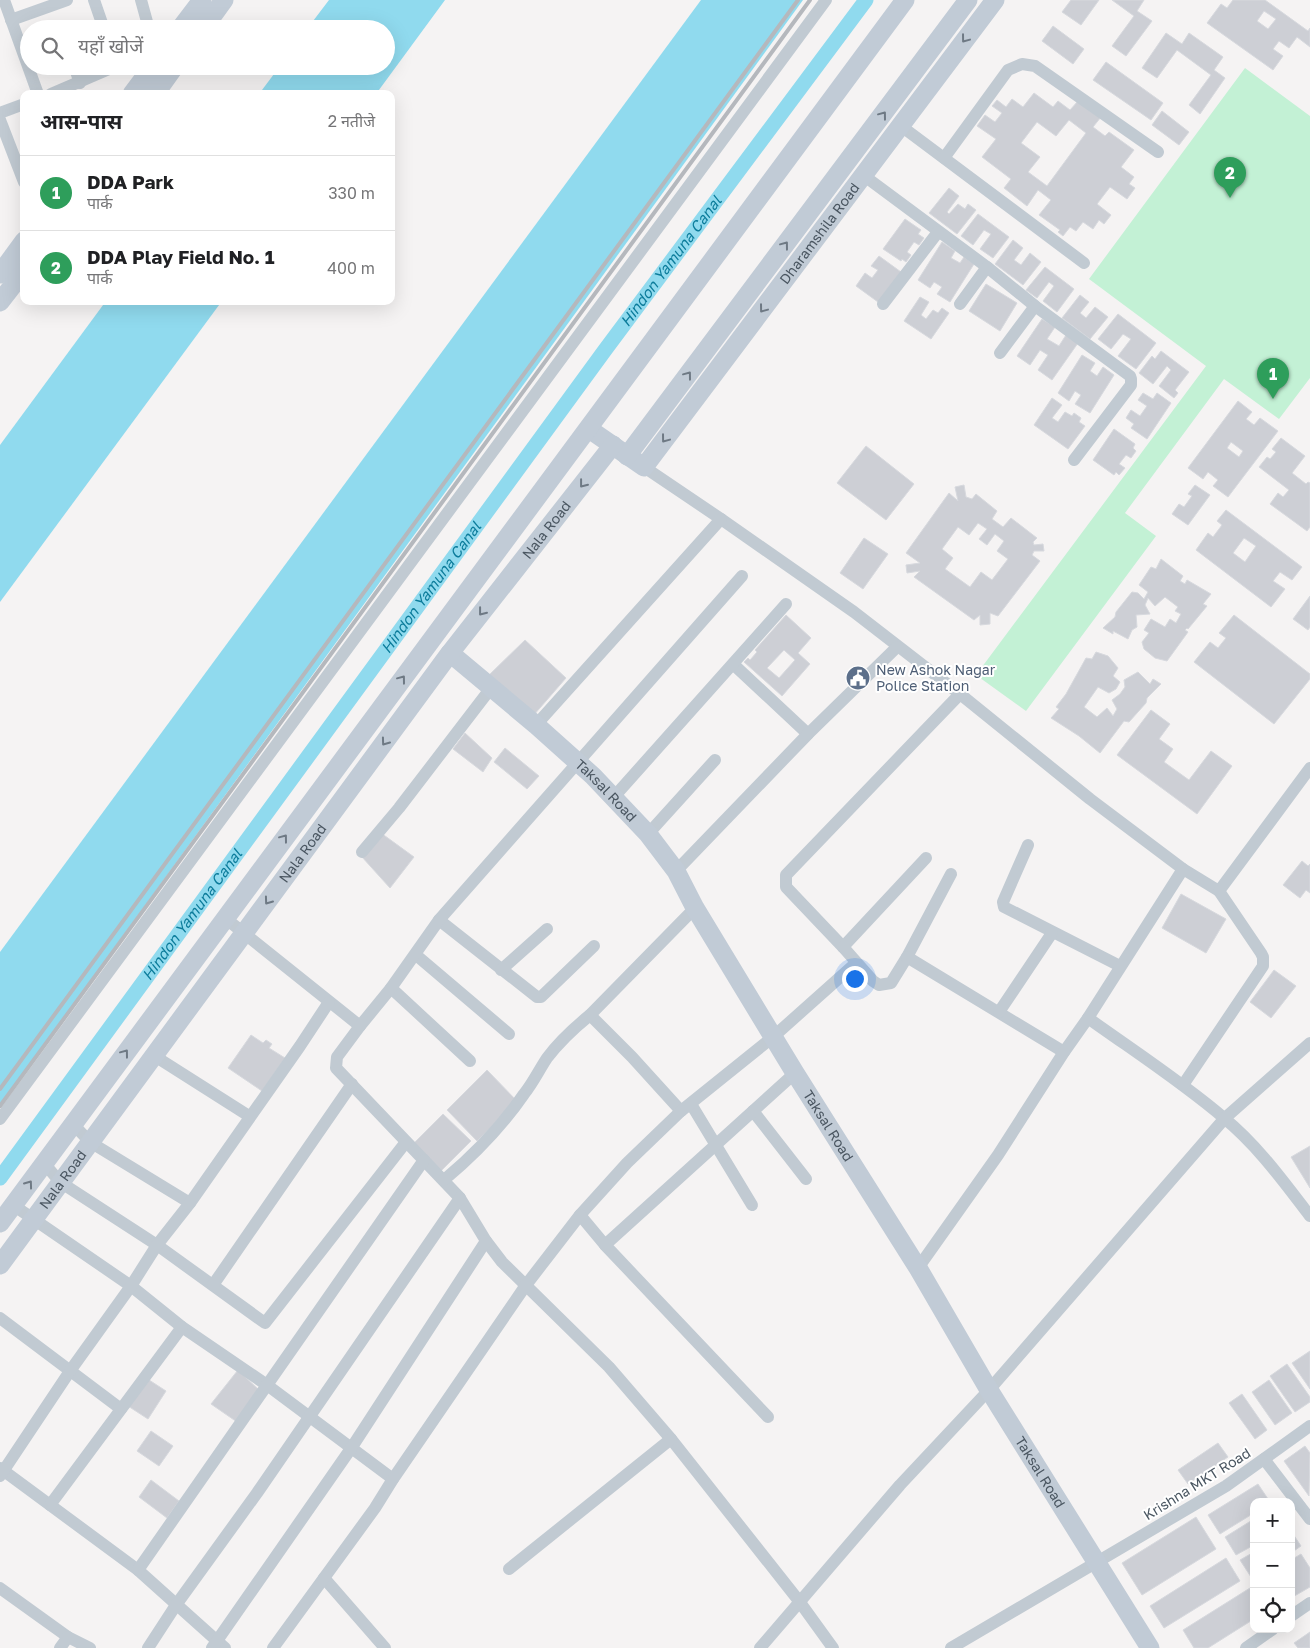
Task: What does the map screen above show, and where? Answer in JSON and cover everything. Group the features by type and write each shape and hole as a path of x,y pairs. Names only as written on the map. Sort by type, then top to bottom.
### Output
{"street":[{"path":"4,0 20,41"},
{"path":"11,20 51,3 67,0"},
{"path":"94,0 100,20"},
{"path":"140,0 146,20"},
{"path":"187,20 202,0"},
{"path":"210,20 224,0"},
{"path":"0,1120 826,0"},
{"name":"Nala Road","path":"0,1223 589,429 904,0"},
{"name":"Dharamshila Road","path":"620,451 968,0"},
{"name":"Dharamshila Road","path":"644,468 995,0"},
{"path":"944,158 1008,70 1022,64 1035,66 1158,152"},
{"path":"32,75 37,90"},
{"path":"77,75 80,83"},
{"path":"62,90 97,75"},
{"path":"135,90 146,75"},
{"path":"158,90 169,75"},
{"path":"0,113 20,106"},
{"path":"0,120 3,136 20,173"},
{"path":"901,126 1084,262"},
{"path":"863,175 987,267 1131,379 1131,385 1074,460"},
{"path":"883,304 938,232"},
{"path":"0,274 20,246"},
{"path":"960,304 987,267"},
{"path":"0,302 20,275"},
{"path":"1000,353 1036,306"},
{"path":"589,429 854,612 960,694 1090,799 1183,869 1219,891 1261,953 1264,962 1182,1085"},
{"name":"Nala Road","path":"0,1265 450,653 620,451"},
{"path":"536,725 721,519"},
{"path":"742,576 439,920 391,988 360,1026 336,1061 336,1068 460,1198 486,1241 502,1262 609,1367 671,1439 799,1601 833,1648"},
{"path":"613,798 786,604"},
{"path":"676,871 808,734 897,647"},
{"name":"Taksal Road","path":"450,653 593,776 648,834 676,871 695,908 795,1073 918,1268 990,1390 1150,1648"},
{"path":"732,664 808,734"},
{"path":"362,852 399,808 491,688"},
{"path":"951,874 908,956 891,983 886,985 879,985 873,981 786,888 786,875 960,694"},
{"path":"648,834 715,760"},
{"path":"1219,891 1310,768"},
{"path":"1028,845 1003,902 1005,909 1120,966"},
{"path":"843,947 926,858"},
{"path":"266,862 285,878"},
{"path":"918,1268 998,1155 1183,869"},
{"path":"444,1180 504,1120 525,1093 548,1057 571,1031 590,1015 695,908"},
{"path":"225,918 360,1026"},
{"path":"439,920 534,996 541,997 594,946"},
{"path":"501,970 547,928"},
{"path":"999,1012 1052,933"},
{"path":"416,954 509,1034"},
{"path":"908,956 1064,1052"},
{"path":"273,1648 375,1508 526,1284 580,1215 627,1164 686,1108 774,1037 856,963"},
{"path":"391,988 470,1061"},
{"path":"328,1002 300,1046 190,1203 157,1246 1,1471 138,1570 218,1646 352,1447 486,1241"},
{"path":"590,1015 686,1108 716,1144 752,1205"},
{"path":"1088,1018 1225,1118 1264,1157 1310,1216"},
{"path":"760,1648 900,1485 990,1390 1225,1118 1310,1043"},
{"path":"154,1055 250,1116"},
{"path":"605,1245 795,1073"},
{"path":"213,1286 352,1084"},
{"path":"753,1111 806,1179"},
{"path":"73,1124 90,1142 190,1203"},
{"path":"44,1163 60,1182 157,1246 265,1323 406,1142"},
{"path":"138,1570 424,1160"},
{"path":"148,1648 460,1198"},
{"path":"13,1205 131,1286 182,1326 310,1416 393,1479"},
{"path":"580,1215 605,1245 768,1417"},
{"path":"0,1318 121,1409"},
{"path":"50,1505 182,1326"},
{"name":"Krishna MKT Road","path":"951,1648 1226,1486 1310,1426"},
{"path":"509,1569 671,1439"},
{"path":"1264,1459 1310,1519"},
{"path":"324,1578 385,1648"},
{"path":"0,1588 68,1637 90,1648"},
{"path":"1295,1613 1310,1603"},
{"path":"1246,1648 1267,1633"},
{"path":"60,1648 68,1637"}],"green space":[{"path":"1245,68 1310,116 1310,378 1279,419 1224,379 1125,513 1156,536 1026,711 976,675 1206,366 1089,279"}],"water":[{"path":"329,0 445,0 395,68 395,20 314,20"},
{"path":"701,0 803,0 0,1105 0,952"},
{"path":"273,75 390,75 379,90 262,90"},
{"path":"103,305 219,305 0,602 0,445"}],"building":[{"path":"1071,0 1099,0 1081,25 1062,12"},
{"path":"1112,0 1144,0 1137,11 1152,21 1126,56 1112,46 1134,16"},
{"path":"1233,0 1265,0 1308,31 1310,28 1310,47 1297,37 1289,48 1279,41 1273,49 1283,56 1273,70 1207,23 1221,4 1227,8","holes":["1264,11 1276,19 1268,29 1257,21"]},
{"path":"1053,26 1084,49 1073,64 1042,41"},
{"path":"1166,33 1182,44 1189,33 1223,57 1214,70 1225,78 1200,114 1189,105 1211,75 1177,50 1157,78 1142,68"},
{"path":"1106,62 1163,103 1151,120 1093,80"},
{"path":"1034,93 1053,107 1058,101 1070,110 1078,101 1101,117 1093,127 1105,136 1109,132 1134,150 1121,167 1134,177 1129,184 1135,188 1127,199 1110,187 1097,204 1111,215 1104,224 1099,220 1093,229 1083,222 1076,231 1070,227 1063,236 1058,232 1060,230 1039,215 1051,200 1038,190 1027,206 1004,188 1011,179 982,157 996,139 977,126 985,115 995,122 1002,113 992,106 997,100 1006,107 1012,99 1023,107","holes":["1069,120 1086,133 1047,186 1028,172 1040,157 1021,143 1037,122 1056,136"]},
{"path":"1162,111 1189,132 1179,145 1152,125"},
{"path":"949,188 959,196 947,212 949,214 958,204 965,209 968,204 976,210 957,234 929,213"},
{"path":"978,214 1009,237 993,258 980,249 991,234 984,230 973,245 961,236"},
{"path":"905,219 921,230 918,234 924,238 919,245 914,242 907,252 911,255 906,262 902,259 901,261 883,249"},
{"path":"1013,240 1023,248 1014,260 1021,265 1030,253 1041,262 1023,285 995,264"},
{"path":"942,242 955,251 951,258 960,263 964,257 974,264 950,302 937,294 942,287 934,282 930,288 918,280"},
{"path":"879,256 901,272 878,302 856,286 865,273 872,278 878,270 871,266"},
{"path":"1045,267 1074,289 1057,312 1043,301 1054,286 1049,282 1037,298 1026,290"},
{"path":"986,284 1017,303 1000,331 969,311"},
{"path":"1080,295 1089,302 1080,313 1086,318 1095,307 1108,317 1090,339 1062,318"},
{"path":"920,297 929,302 921,315 926,319 933,310 938,313 942,308 949,313 931,339 904,321"},
{"path":"1118,314 1156,343 1136,369 1118,356 1131,339 1123,334 1111,349 1098,339"},
{"path":"1042,319 1055,327 1047,339 1059,346 1066,335 1078,343 1052,380 1038,370 1048,355 1040,350 1030,365 1017,356"},
{"path":"1161,351 1189,372 1175,390 1178,393 1174,398 1159,386 1171,370 1167,366 1153,384 1139,373 1152,356 1155,359"},
{"path":"1082,355 1095,363 1090,371 1097,376 1103,367 1114,375 1090,413 1075,404 1081,395 1075,391 1069,401 1058,393"},
{"path":"1143,393 1153,399 1157,393 1171,403 1147,439 1131,428 1134,424 1126,418 1131,410 1140,416 1147,406 1138,400"},
{"path":"1052,398 1062,405 1052,418 1058,422 1065,412 1072,416 1074,413 1081,418 1079,422 1085,426 1068,449 1034,425"},
{"path":"1238,401 1252,412 1246,419 1254,425 1260,418 1278,431 1228,497 1213,486 1218,480 1208,472 1203,479 1188,468","holes":["1231,442 1243,451 1239,457 1227,448"]},
{"path":"1114,429 1135,444 1133,448 1136,451 1131,458 1126,455 1119,464 1125,468 1119,475 1116,472 1114,475 1093,460"},
{"path":"1281,438 1305,456 1292,473 1306,484 1310,483 1310,527 1307,531 1270,504 1278,493 1283,497 1289,490 1259,467 1267,457 1270,459 1276,452 1272,449"},
{"path":"866,446 914,484 886,520 837,483"},
{"path":"964,485 966,497 972,499 976,494 997,511 992,519 1003,527 1011,518 1037,538 1033,542 1034,545 1043,544 1044,551 1034,551 1032,555 1040,561 998,616 990,613 990,624 980,625 980,615 974,620 914,577 920,571 907,573 906,565 920,563 906,553 949,493 958,501 955,487","holes":["978,523 987,529 979,539 987,545 995,534 1004,541 997,551 1008,559 992,580 981,572 970,587 945,569 953,558 942,549 958,527 969,535"]},
{"path":"1195,485 1210,495 1188,525 1172,514 1179,504 1184,507 1192,496 1188,494"},
{"path":"1226,510 1302,567 1292,580 1280,572 1273,581 1285,589 1271,607 1196,550 1208,533 1213,537 1222,525 1217,521","holes":["1244,538 1256,546 1245,562 1233,553"]},
{"path":"864,538 888,554 863,589 840,573"},
{"path":"1161,559 1183,576 1180,581 1185,584 1187,580 1211,594 1203,604 1207,606 1188,629 1185,630 1188,632 1167,661 1155,658 1144,649 1142,642 1149,633 1144,630 1151,619 1165,627 1170,619 1176,623 1181,614 1175,611 1178,607 1165,597 1155,606 1148,598 1145,605 1150,614 1136,615 1137,627 1132,630 1128,639 1103,628 1115,617 1116,612 1132,592 1138,593 1144,599 1148,592 1139,585 1151,567 1156,569"},
{"path":"1310,596 1310,627 1308,630 1293,619"},
{"path":"786,615 811,638 798,653 810,664 782,696 744,662 748,658 750,660 757,652 755,650","holes":["784,650 795,660 779,678 767,668"]},
{"path":"1234,615 1310,674 1310,679 1274,724 1194,662 1210,642 1218,648 1226,638 1219,633"},
{"path":"525,640 566,678 533,716 488,676"},
{"path":"1096,652 1108,656 1118,668 1113,676 1120,682 1116,689 1109,693 1098,687 1084,707 1097,717 1107,708 1113,716 1117,709 1112,700 1125,687 1124,680 1138,672 1150,684 1153,679 1161,684 1147,698 1146,703 1129,722 1124,721 1100,753 1079,736 1051,718 1059,709 1056,707 1066,694 1086,658 1092,659"},
{"path":"1151,710 1170,724 1159,739 1173,749 1164,762 1189,780 1211,751 1232,766 1197,814 1117,755"},
{"path":"465,733 492,758 483,772 453,749"},
{"path":"505,748 539,776 527,789 494,762"},
{"path":"381,833 414,857 390,888 362,857"},
{"path":"1302,861 1308,866 1310,864 1310,893 1306,890 1300,898 1283,885"},
{"path":"1181,894 1226,919 1206,953 1162,928"},
{"path":"1274,970 1296,986 1271,1018 1250,1002"},
{"path":"251,1035 263,1043 266,1040 272,1044 269,1048 285,1058 262,1091 228,1068"},
{"path":"487,1070 517,1101 477,1141 447,1110"},
{"path":"443,1114 471,1141 439,1173 412,1145"},
{"path":"1310,1146 1310,1188 1291,1157"},
{"path":"1310,1351 1310,1389 1292,1363"},
{"path":"1287,1364 1310,1397 1310,1402 1295,1412 1270,1376"},
{"path":"238,1370 260,1391 237,1422 211,1404"},
{"path":"146,1378 166,1391 148,1419 128,1406"},
{"path":"1269,1380 1292,1413 1275,1425 1252,1392"},
{"path":"1242,1394 1267,1430 1255,1439 1229,1403"},
{"path":"151,1431 173,1446 159,1466 137,1451"},
{"path":"1218,1443 1228,1457 1188,1484 1178,1470"},
{"path":"1305,1446 1310,1453 1309,1496 1284,1461"},
{"path":"151,1480 179,1501 167,1518 139,1497"},
{"path":"1258,1484 1267,1498 1250,1498 1250,1515 1220,1534 1208,1515"},
{"path":"1196,1517 1216,1549 1142,1595 1122,1563"},
{"path":"1250,1521 1250,1547 1236,1555 1225,1537"},
{"path":"1295,1537 1301,1546 1295,1550"},
{"path":"1250,1554 1250,1575 1240,1560"},
{"path":"1301,1554 1310,1568 1310,1587 1295,1596 1295,1588 1295,1558"},
{"path":"1226,1558 1240,1581 1164,1628 1150,1606"},
{"path":"1250,1588 1250,1622 1208,1648 1194,1648 1183,1630"},
{"path":"1310,1632 1310,1648 1298,1648 1294,1643"}],"waterway":[{"name":"Hindon Yamuna Canal","path":"0,1178 605,350 866,0"}],"railway":[{"path":"0,1089 798,0"},
{"path":"0,1106 810,0"}],"place":[{"name":"DDA Play Field No. 1","path":"1230,198"},
{"name":"DDA Park","path":"1273,399"},
{"name":"New Ashok Nagar Police Station","path":"858,678"}]}
